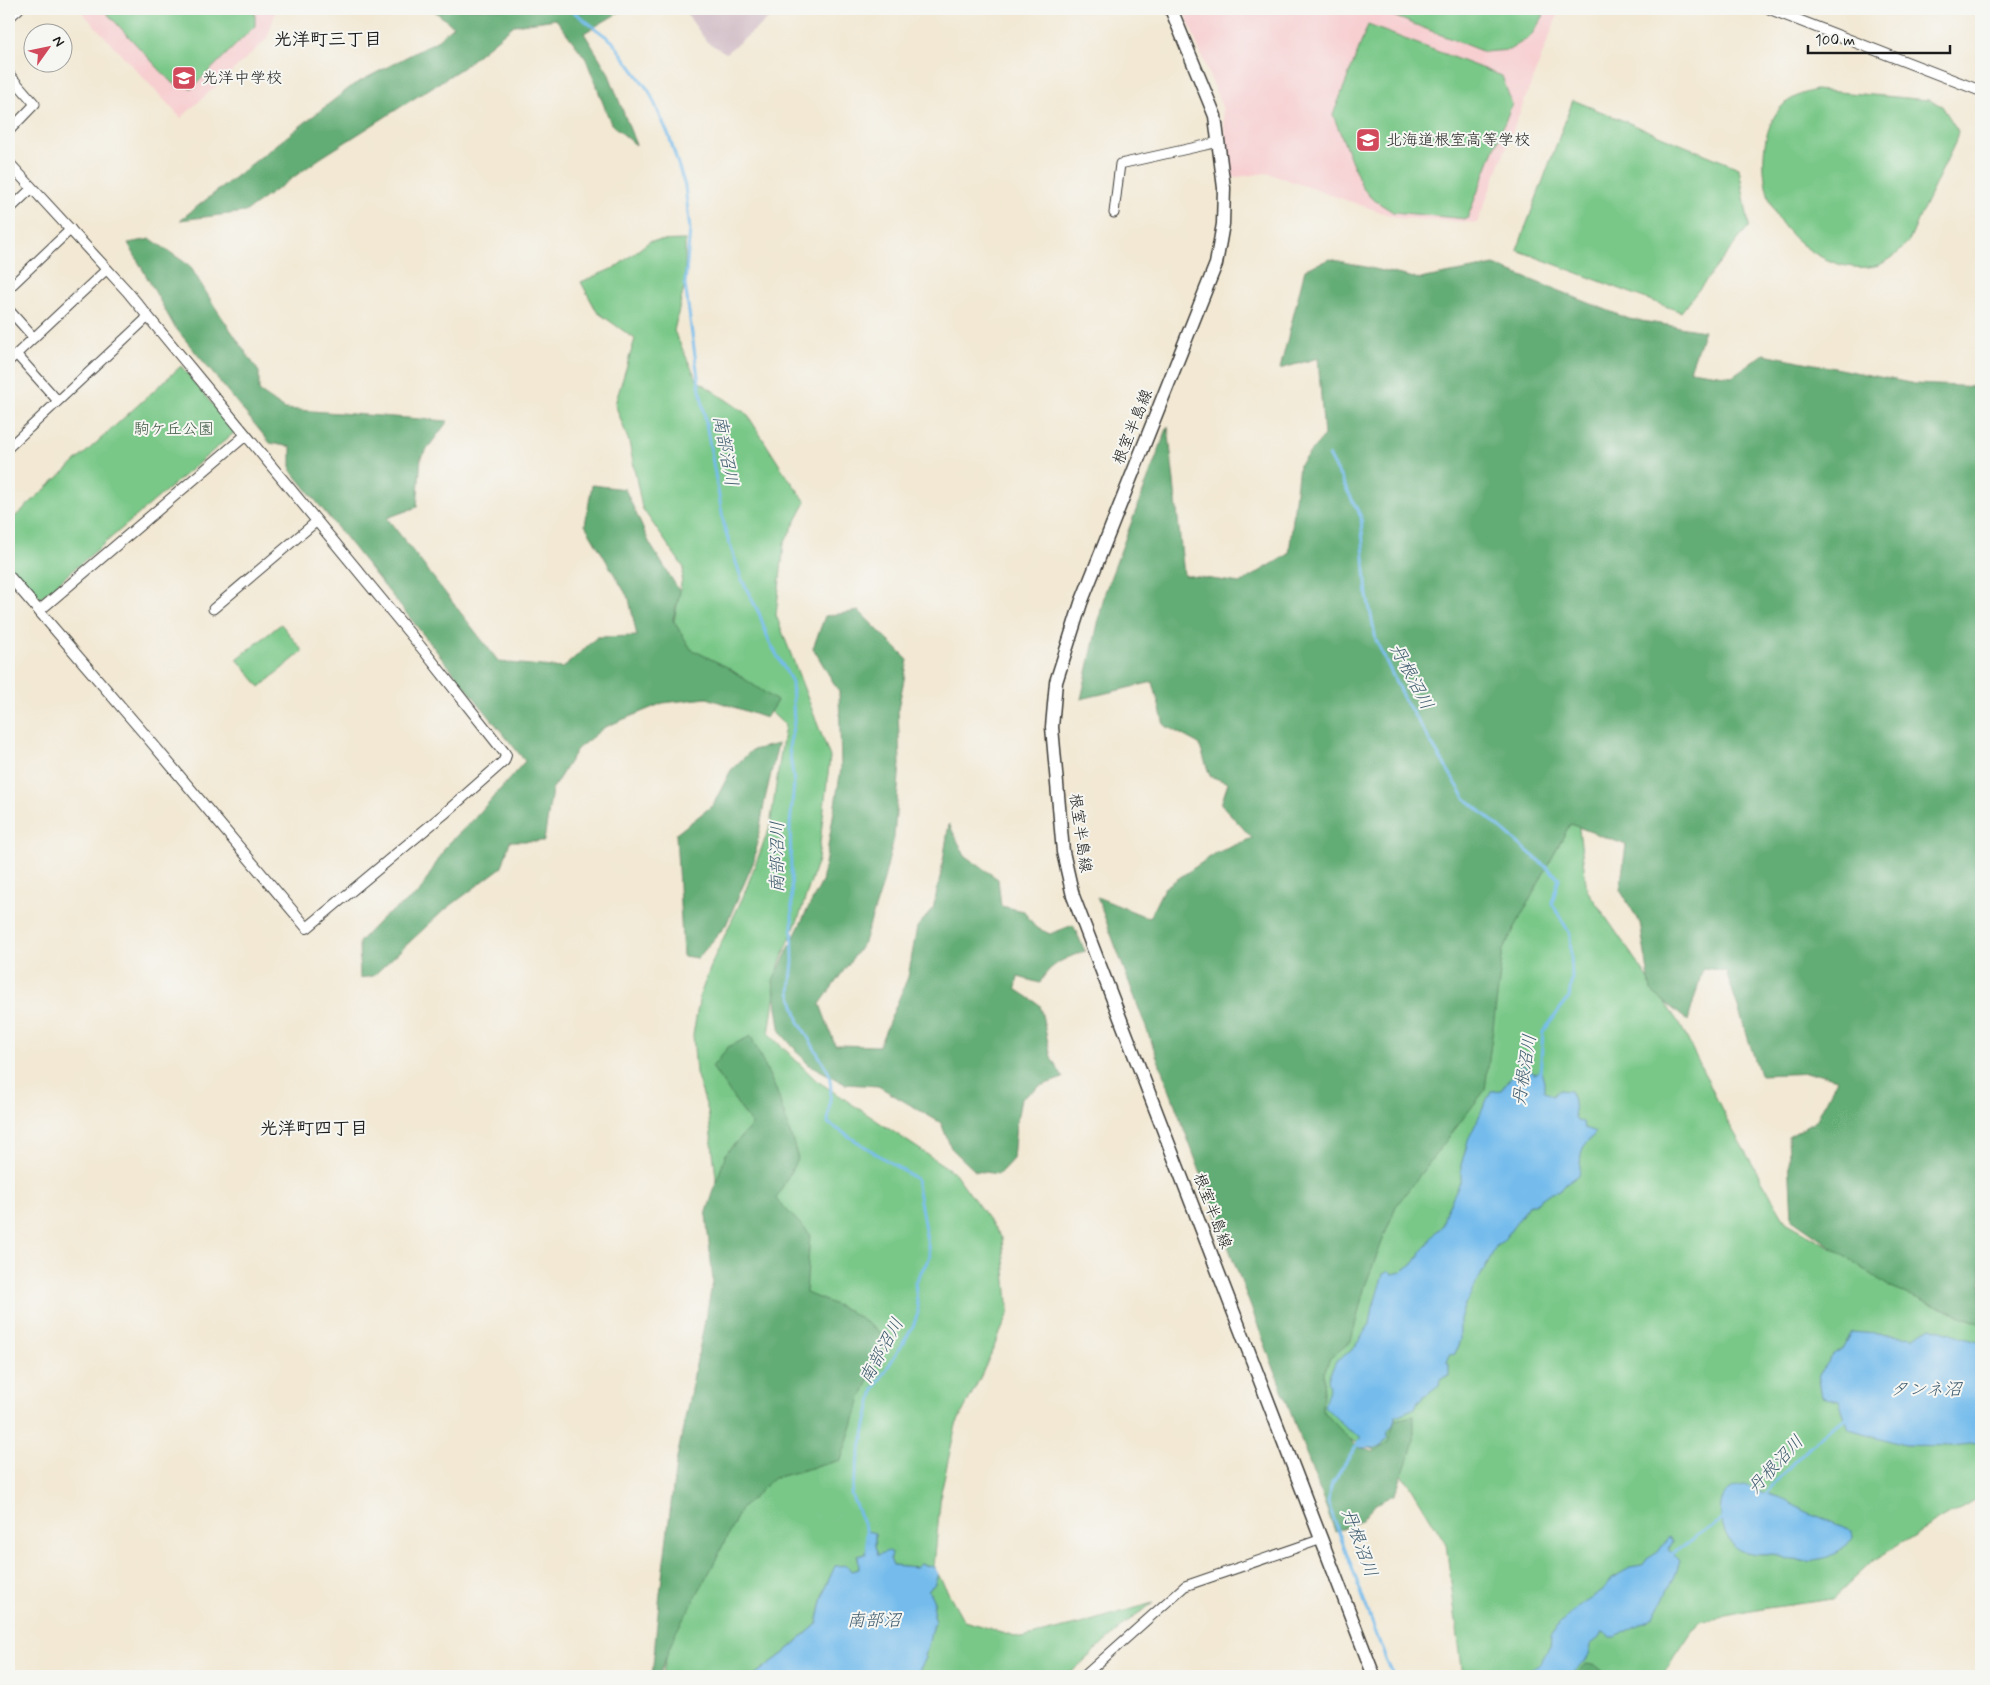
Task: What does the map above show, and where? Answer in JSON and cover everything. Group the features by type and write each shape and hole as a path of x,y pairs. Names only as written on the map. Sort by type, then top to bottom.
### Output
{"main road":[{"name":"根室半島線","path":"1171,9 1215,116 1224,188 1223,224 1218,256 1081,603 1056,682 1052,727 1063,852 1073,896 1374,1676"}],"street":[{"path":"9,18 19,9"},
{"path":"1770,9 1981,90"},
{"path":"9,74 35,104 9,131"},
{"path":"1114,213 1120,164 1219,142"},
{"path":"9,163 107,269 317,520 425,652 506,756 502,764 307,928 9,576"},
{"path":"9,210 32,188"},
{"path":"9,288 71,229"},
{"path":"9,362 107,269"},
{"path":"9,310 34,338"},
{"path":"9,447 148,318"},
{"path":"16,354 58,401"},
{"path":"39,611 246,435"},
{"path":"212,609 317,520"},
{"path":"1084,1676 1185,1586 1322,1539"}],"shaded area":[{"name":"光洋中学校","path":"79,9 276,10 267,39 181,118"},
{"path":"683,9 781,9 726,53 707,42"},
{"name":"北海道根室高等学校","path":"1183,9 1560,9 1477,223 1398,218 1267,173 1230,178 1222,107"}],"green space":[{"name":"光洋中学校","path":"103,9 255,9 255,26 192,88 172,83"},
{"path":"432,9 625,9 584,33 608,72 636,145 611,124 586,59 556,19 514,25 462,68 319,159 245,212 180,220 353,85 435,42 453,26"},
{"path":"1376,9 1545,9 1543,17 1530,37 1509,50 1484,52"},
{"path":"1368,25 1502,76 1512,104 1467,219 1393,212 1371,198 1362,187 1333,115"},
{"path":"1815,90 1929,100 1942,106 1958,131 1955,143 1908,242 1894,256 1879,265 1847,266 1820,256 1807,248 1786,229 1772,206 1765,177 1764,162 1765,146 1773,118 1788,101"},
{"path":"1573,100 1739,168 1749,226 1681,312 1517,250"},
{"path":"151,239 190,266 259,372 259,391 285,409 448,421 421,457 417,507 387,518 499,662 563,668 597,637 637,636 629,599 585,525 592,485 625,489 650,544 680,592 673,620 691,649 727,667 777,701 766,718 707,698 663,703 605,727 577,749 552,790 544,841 510,841 502,867 442,912 373,976 360,978 359,942 381,919 419,893 446,846 474,819 525,761 291,470 291,447 270,443 174,326 128,243"},
{"path":"685,240 685,283 674,331 697,380 747,414 782,469 806,502 784,543 776,615 830,757 818,860 799,917 779,965 769,1034 816,1080 955,1173 1002,1238 1009,1313 982,1374 956,1425 941,1492 934,1567 920,1564 916,1568 893,1566 890,1559 878,1555 875,1546 875,1533 866,1532 868,1541 866,1554 858,1556 859,1569 835,1579 825,1588 817,1624 784,1653 753,1676 662,1676 742,1331 714,1200 716,1177 708,1111 696,1073 693,1035 700,995 714,958 743,897 770,826 785,725 744,688 692,680 672,631 684,568 642,508 629,442 615,404 635,339 597,312 581,282 616,267 650,241"},
{"path":"1330,259 1419,279 1494,265 1629,319 1704,331 1690,370 1732,376 1764,354 1915,384 1981,387 1981,1324 1891,1288 1792,1219 1788,1137 1816,1121 1837,1079 1816,1073 1760,1075 1726,971 1703,968 1688,1021 1651,991 1640,923 1620,890 1626,845 1570,824 1503,950 1485,1090 1396,1206 1365,1286 1351,1341 1330,1358 1324,1373 1322,1410 1354,1444 1373,1452 1388,1442 1395,1420 1414,1416 1414,1443 1395,1494 1374,1505 1361,1521 1335,1531 1097,897 1149,918 1164,888 1216,853 1252,838 1221,804 1228,783 1210,776 1199,744 1164,725 1153,682 1081,699 1105,592 1168,426 1184,575 1240,583 1289,554 1299,465 1324,436 1318,358 1280,369 1305,269"},
{"name":"駒ケ丘公園","path":"181,366 235,432 38,600 9,566 9,522"},
{"path":"859,611 908,660 898,709 900,764 894,838 882,887 864,942 820,1004 835,1045 879,1046 908,977 917,927 933,909 949,824 965,856 998,879 1001,906 1024,911 1035,927 1050,934 1073,925 1085,951 1053,966 1040,983 1018,977 1016,989 1040,1005 1051,1057 1063,1078 1040,1086 1021,1099 1016,1125 1013,1159 999,1174 975,1171 951,1148 941,1123 878,1086 845,1084 808,1064 781,1033 773,981 822,882 841,769 839,692 813,648 825,616"},
{"path":"281,624 303,651 260,687 237,659"},
{"path":"778,744 765,799 754,861 726,925 698,958 683,956 676,834 713,805 731,770 752,750"},
{"path":"1578,822 1587,890 1681,1026 1728,1122 1786,1222 1934,1305 1981,1312 1981,1495 1874,1560 1833,1599 1768,1608 1699,1621 1662,1676 1463,1676 1446,1544 1409,1483 1382,1453 1323,1429 1310,1346 1517,824"},
{"path":"751,1036 777,1092 798,1158 776,1199 810,1234 806,1293 848,1310 888,1338 861,1398 841,1460 774,1478 741,1509 710,1571 675,1634 659,1676 652,1676 676,1463 713,1281 706,1215 726,1153 752,1125 712,1067 728,1047"},
{"path":"938,1574 964,1621 1022,1638 1153,1603 1133,1617 1067,1676 916,1676 926,1658 924,1655 935,1621 933,1616 934,1601 928,1590 934,1585"},
{"path":"1587,1663 1594,1664 1605,1673 1604,1676 1574,1676"}],"water":[{"path":"1523,1065 1535,1074 1541,1071 1544,1091 1553,1096 1558,1090 1570,1091 1574,1099 1574,1113 1577,1121 1583,1122 1584,1128 1596,1132 1583,1148 1579,1175 1561,1190 1551,1192 1534,1204 1530,1204 1503,1241 1497,1245 1464,1307 1460,1319 1460,1340 1455,1354 1450,1355 1447,1362 1449,1365 1449,1376 1441,1378 1440,1384 1418,1401 1415,1408 1396,1416 1393,1425 1388,1431 1387,1438 1381,1445 1375,1448 1359,1448 1357,1444 1361,1437 1346,1428 1324,1406 1330,1385 1327,1381 1336,1361 1351,1351 1370,1324 1383,1274 1389,1271 1393,1274 1401,1272 1415,1262 1431,1238 1442,1226 1446,1211 1461,1180 1461,1165 1469,1138 1491,1091 1501,1090 1517,1069"},
{"name":"タンネ沼","path":"1931,1327 1981,1342 1981,1443 1951,1446 1904,1445 1849,1429 1839,1401 1822,1397 1818,1375 1832,1355 1843,1348 1852,1332 1914,1337"},
{"path":"1745,1485 1778,1497 1807,1512 1852,1530 1853,1538 1840,1551 1826,1558 1792,1560 1774,1554 1759,1556 1743,1552 1732,1544 1724,1529 1721,1504 1728,1491 1734,1487"},
{"name":"南部沼","path":"866,1531 875,1533 875,1546 878,1555 888,1551 891,1553 890,1559 893,1566 916,1568 920,1564 934,1567 938,1574 934,1585 928,1590 934,1601 933,1616 935,1621 924,1655 926,1658 916,1676 753,1676 784,1653 817,1624 825,1588 835,1566 847,1565 851,1571 859,1569 858,1556 866,1554 868,1541"},
{"path":"1669,1537 1672,1542 1668,1550 1680,1561 1675,1576 1654,1617 1616,1637 1610,1637 1602,1632 1599,1638 1591,1644 1587,1658 1571,1676 1522,1676 1539,1664 1549,1649 1550,1637 1576,1608 1603,1591 1612,1578 1630,1568 1642,1566 1647,1559 1658,1552"}],"waterway":[{"name":"南部沼川","path":"570,9 612,41 649,91 669,136 685,186 690,230 685,284 699,384 725,530 742,580 759,613 769,641 792,682 794,722 789,748 794,783 790,825 793,961 790,992 799,1022 829,1073 831,1088 828,1123 916,1179 930,1257 915,1282 918,1312 913,1327 874,1389 851,1494 866,1531 868,1551"},
{"name":"丹根沼川","path":"1329,455 1361,517 1367,595 1376,640 1403,697 1465,798 1559,878 1552,903 1570,934 1572,977 1569,997 1543,1032 1540,1074"},
{"name":"丹根沼川","path":"1765,1495 1815,1441 1847,1418"},
{"name":"丹根沼川","path":"1359,1442 1332,1484 1328,1503 1386,1660 1394,1676"},
{"name":"丹根沼川","path":"1672,1554 1724,1518"}],"place":[{"name":"光洋中学校","path":"184,78"},
{"name":"北海道根室高等学校","path":"1368,140"}],"district":[{"name":"光洋町三丁目","path":"328,40"},
{"name":"光洋町四丁目","path":"314,1129"}]}
